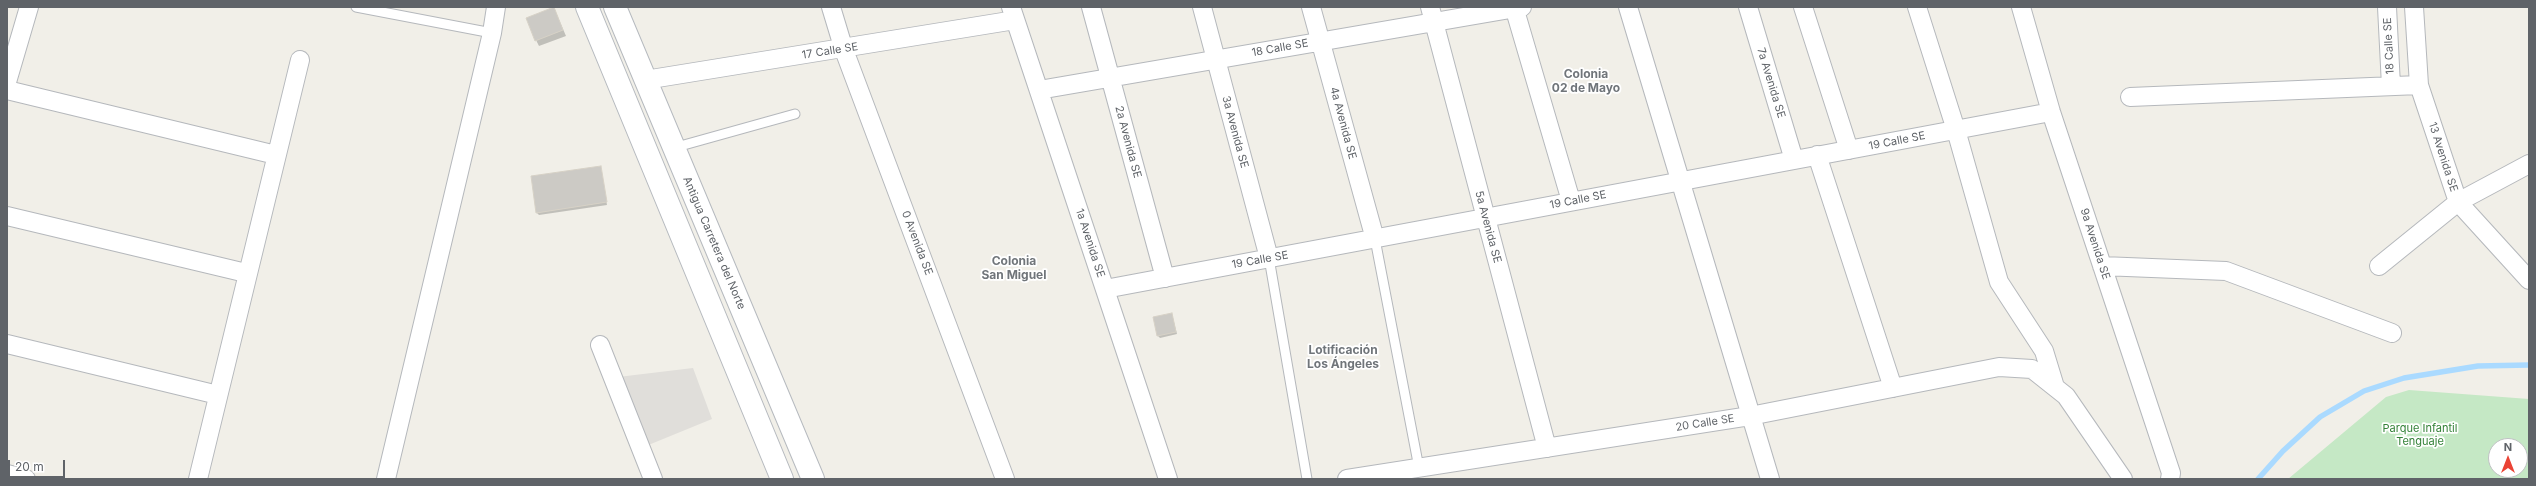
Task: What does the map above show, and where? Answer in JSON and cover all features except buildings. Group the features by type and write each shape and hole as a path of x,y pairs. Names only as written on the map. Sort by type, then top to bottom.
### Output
{"main road":[{"path":"587,7 782,479"},
{"name":"Antigua Carretera del Norte","path":"615,7 813,479"}],"street":[{"path":"7,82 29,7"},
{"path":"386,479 492,33 496,7"},
{"name":"0 Avenida SE","path":"830,7 844,50 1005,479"},
{"name":"2a Avenida SE","path":"1091,7 1165,278"},
{"name":"3a Avenida SE","path":"1202,7 1268,258"},
{"name":"4a Avenida SE","path":"1311,7 1375,239"},
{"path":"1517,7 1571,202"},
{"name":"18 Calle SE","path":"1039,90 1320,42 1432,15 1517,7"},
{"path":"1628,7 1770,479"},
{"name":"7a Avenida SE","path":"1748,7 1794,160"},
{"path":"1803,7 1849,150"},
{"path":"1917,7 1956,130 2000,282 2044,351 2054,387"},
{"name":"9a Avenida SE","path":"2021,7 2051,112 2171,473 2170,479"},
{"name":"18 Calle SE","path":"2387,7 2391,86"},
{"name":"13 Avenida SE","path":"2414,7 2419,85 2458,202 2529,280"},
{"name":"17 Calle SE","path":"645,80 844,50 1013,14"},
{"name":"1a Avenida SE","path":"1013,14 1168,479"},
{"name":"5a Avenida SE","path":"1432,15 1547,448"},
{"path":"198,479 246,272 300,60"},
{"path":"2130,97 2419,85"},
{"path":"7,90 276,154"},
{"name":"19 Calle SE","path":"1105,289 2051,112"},
{"path":"1817,156 1893,388"},
{"path":"2379,266 2458,202 2529,164"},
{"path":"7,216 246,272"},
{"path":"2102,266 2226,271 2392,332"},
{"path":"7,344 218,395"},
{"path":"600,345 653,479"},
{"name":"20 Calle SE","path":"1347,479 1750,416 2000,367 2032,369 2066,396 2123,479"},
{"path":"7,474 26,479"}],"lane":[{"path":"356,7 492,33"},
{"path":"673,148 794,114"},
{"path":"1375,239 1419,468"},
{"path":"1268,258 1307,479"}],"shaded area":[{"path":"693,368 712,419 646,446 618,377"}],"green space":[{"name":"Parque Infantil Tenguaje","path":"2409,390 2529,399 2529,479 2288,479 2386,397"}],"waterway":[{"path":"2258,479 2283,451 2320,417 2364,391 2404,378 2478,366 2529,365"}],"district":[{"name":"Colonia 02 de Mayo","path":"1586,81"},
{"name":"Colonia San Miguel","path":"1014,268"},
{"name":"Lotificación Los Ángeles","path":"1343,357"}]}
